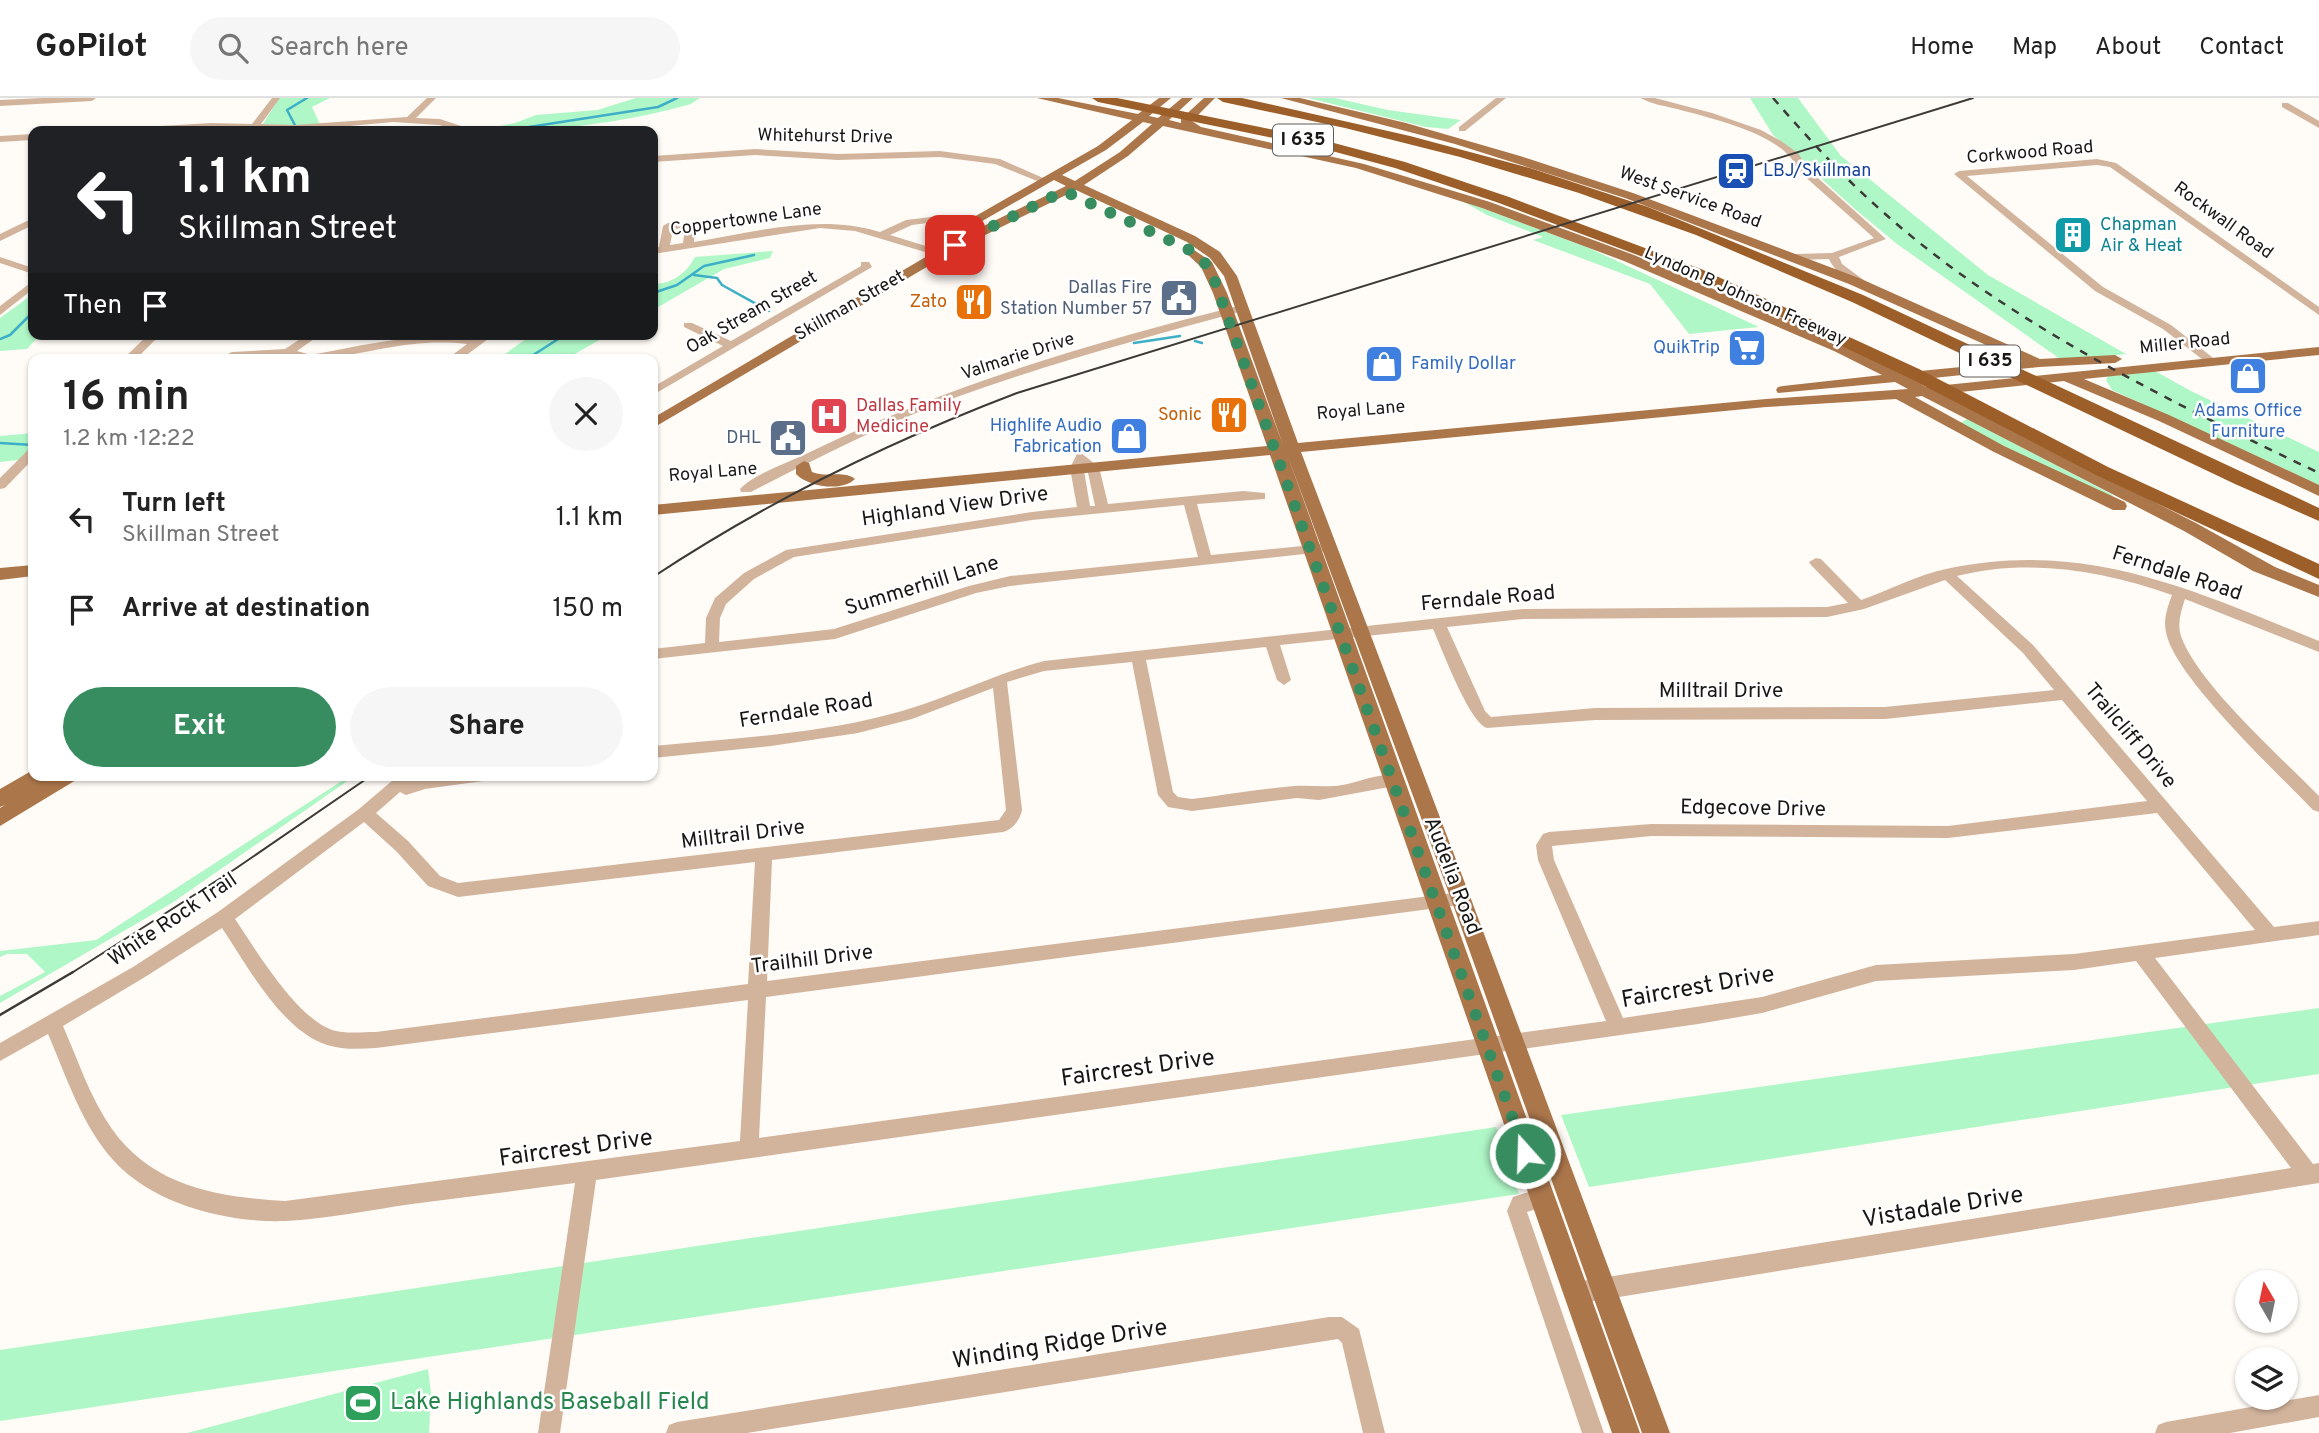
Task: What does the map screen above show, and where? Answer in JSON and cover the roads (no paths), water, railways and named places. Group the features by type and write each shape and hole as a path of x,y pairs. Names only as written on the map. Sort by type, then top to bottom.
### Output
{"highway":[{"name":"Lyndon B Johnson Freeway","path":"1223,98 1363,127 1465,153 1550,178 1679,224 1836,289 2319,514"},
{"path":"1229,98 1303,108 1493,150"},
{"name":"Lyndon B Johnson Freeway","path":"1101,107 1259,132 1400,165 1504,200 1696,272 1913,373 2102,471 2319,572"},
{"path":"1259,132 1408,177 1486,205"},
{"path":"1774,249 1910,315 2319,503"}],"main road":[{"path":"1042,98 1141,113 1206,132 1317,155 1486,205 1694,284 1839,348 2190,527 2269,571"},
{"path":"1141,113 1148,98"},
{"path":"1119,134 1141,113 1167,98"},
{"name":"Skillman Street","path":"658,409 925,249 1059,183 1090,176 1124,154 1188,98"},
{"path":"1206,132 1185,121 1210,98"},
{"name":"West Service Road","path":"1286,98 1424,130 1493,150 1630,196 1796,257 1861,283 2060,378 2164,418 2319,491"},
{"path":"1059,183 1099,162 1111,152 1119,134 1120,121 1101,107"},
{"path":"1424,130 1441,132 1462,129 1463,136 1493,150"},
{"path":"1090,176 1093,186 1111,196 1113,203"},
{"name":"Skillman Street","path":"658,421 913,269 988,229 1059,183"},
{"name":"Audelia Road","path":"1059,183 1113,203 1205,247 1215,255 1230,276 1255,344 1310,549 1351,633 1461,900 1657,1433"},
{"name":"Audelia Road","path":"1059,183 1200,258 1213,276 1237,344 1329,547 1394,781 1626,1433"},
{"path":"1597,247 1876,377 2069,484 2319,592"},
{"name":"Miller Road","path":"2060,378 2319,340"},
{"path":"1237,344 1255,344"},
{"path":"1876,377 1980,362 2006,351"},
{"name":"Miller Road","path":"2072,362 2319,351"},
{"name":"Royal Lane","path":"1753,399 1876,377 2072,362"},
{"path":"1837,384 1849,377 1844,364"},
{"path":"2101,373 2099,384 2105,394"},
{"name":"Royal Lane","path":"658,509 1492,423 1753,399 1904,394 2060,378"},
{"path":"1933,408 1954,398 2075,390 2105,394"},
{"path":"807,462 804,474 814,480 847,479"},
{"name":"Royal Lane","path":"658,498 847,479 1083,464"},
{"path":"658,509 686,501 735,496 765,487"},
{"path":"0,561 28,558"},
{"path":"0,574 28,571"},
{"path":"0,799 30,781"},
{"path":"0,818 59,781"}],"street":[{"path":"0,103 92,98"},
{"path":"255,126 276,98"},
{"path":"410,119 432,98"},
{"path":"1462,129 1502,98"},
{"path":"1645,98 1764,134 1881,239 1833,256 1796,257"},
{"path":"2285,104 2319,125"},
{"path":"321,126 362,120 410,119 459,126"},
{"path":"0,139 28,137"},
{"name":"Whitehurst Drive","path":"658,159 765,152 846,157 940,154 997,161 1059,183"},
{"name":"Corkwood Road","path":"2104,163 1959,174 2088,281 2167,327 2205,356"},
{"name":"Rockwall Road","path":"2104,163 2117,167 2319,312"},
{"path":"884,234 910,222 931,220"},
{"path":"0,238 28,224"},
{"path":"659,250 668,226 691,224 688,244"},
{"name":"Coppertowne Lane","path":"659,250 820,225 884,234 925,249"},
{"path":"1833,256 1837,266 1861,283"},
{"path":"0,260 28,269"},
{"name":"Oak Stream Street","path":"658,386 867,267 865,264"},
{"path":"0,312 28,289"},
{"name":"Valmarie Drive","path":"765,487 807,462 936,401 1045,365 1242,308"},
{"path":"688,325 732,346"},
{"path":"134,354 150,340"},
{"path":"285,354 307,340"},
{"path":"331,354 412,340"},
{"path":"460,340 477,342"},
{"path":"460,354 480,340"},
{"path":"0,485 28,457"},
{"name":"Valmarie Drive","path":"746,489 804,459 807,462"},
{"path":"1083,464 1102,509"},
{"path":"1083,464 1084,511"},
{"name":"Highland View Drive","path":"712,648 715,610 720,600 780,557 801,551 986,522 1189,500 1260,496"},
{"path":"1189,500 1206,559"},
{"name":"Summerhill Lane","path":"658,653 835,634 974,589 1010,581 1329,547"},
{"path":"1816,562 1859,606"},
{"name":"Ferndale Road","path":"658,751 822,735 934,706 999,678 1044,667 1543,613 1834,611 1859,606 1946,573 2005,563 2042,563 2099,570 2180,592 2319,647"},
{"name":"Trailcliff Drive","path":"1946,573 2015,636 2270,935"},
{"path":"2180,592 2172,619 2173,636 2190,668 2319,806"},
{"name":"Milltrail Drive","path":"1438,624 1479,715 1487,722 1595,714 1885,713 2064,694"},
{"path":"1270,641 1284,680"},
{"path":"1138,656 1166,795 1174,803 1192,805 1297,792 1319,794 1346,791 1363,784 1394,781"},
{"name":"Milltrail Drive","path":"365,813 407,851 428,879 441,887 458,890 995,828 1010,822 1014,810 999,678"},
{"name":"White Rock Trail","path":"0,1053 139,972 223,917 365,813 385,805 420,781"},
{"name":"Edgecove Drive","path":"1617,1026 1546,860 1544,845 1549,839 1651,830 1948,832 2160,806"},
{"path":"749,1149 764,855"},
{"name":"Trailhill Drive","path":"223,917 293,1013 308,1027 326,1036 348,1041 376,1040 1461,900"},
{"name":"Faircrest Drive","path":"53,1024 104,1134 140,1174 163,1187 196,1199 238,1209 285,1211 587,1172 1762,1005 1876,973 2013,967 2141,954 2319,928"},
{"path":"2141,954 2314,1174"},
{"path":"549,1433 587,1172"},
{"name":"Vistadale Drive","path":"1576,1293 2314,1174"},
{"path":"1541,1198 1520,1204 1517,1211 1593,1433"},
{"name":"Winding Ridge Drive","path":"677,1433 1329,1328 1342,1328 1350,1337 1374,1433"},
{"path":"2166,1433 2319,1406"}],"waterway":[{"path":"295,126 287,110 307,98"},
{"path":"535,126 658,107 677,98"},
{"path":"658,291 677,285 704,266 754,255"},
{"path":"694,275 717,278 722,285 769,311"},
{"path":"0,339 10,335 28,317"},
{"path":"1134,343 1180,336"},
{"path":"535,354 557,340"},
{"path":"1195,341 1202,343"},
{"path":"0,443 28,445"}],"tram line":[{"path":"658,574 740,523 830,475 922,432 1017,393 1973,98"},
{"path":"70,974 235,869 363,781"},
{"path":"0,1015 73,972"}],"railway":[{"path":"1773,98 1868,199 1931,252 1982,289 2036,324 2148,388 2319,473"}],"place":[{"name":"LBJ/Skillman","path":"1736,171"},
{"name":"Chapman Air & Heat","path":"2073,235"},
{"name":"Dallas Fire Station Number 57","path":"1179,298"},
{"name":"Zato","path":"974,302"},
{"name":"QuikTrip","path":"1747,348"},
{"name":"Family Dollar","path":"1384,364"},
{"name":"Adams Office Furniture","path":"2248,376"},
{"name":"Sonic","path":"1229,415"},
{"name":"Dallas Family Medicine","path":"829,416"},
{"name":"Highlife Audio Fabrication","path":"1129,436"},
{"name":"DHL","path":"788,438"},
{"name":"Lake Highlands Baseball Field","path":"363,1403"}]}
